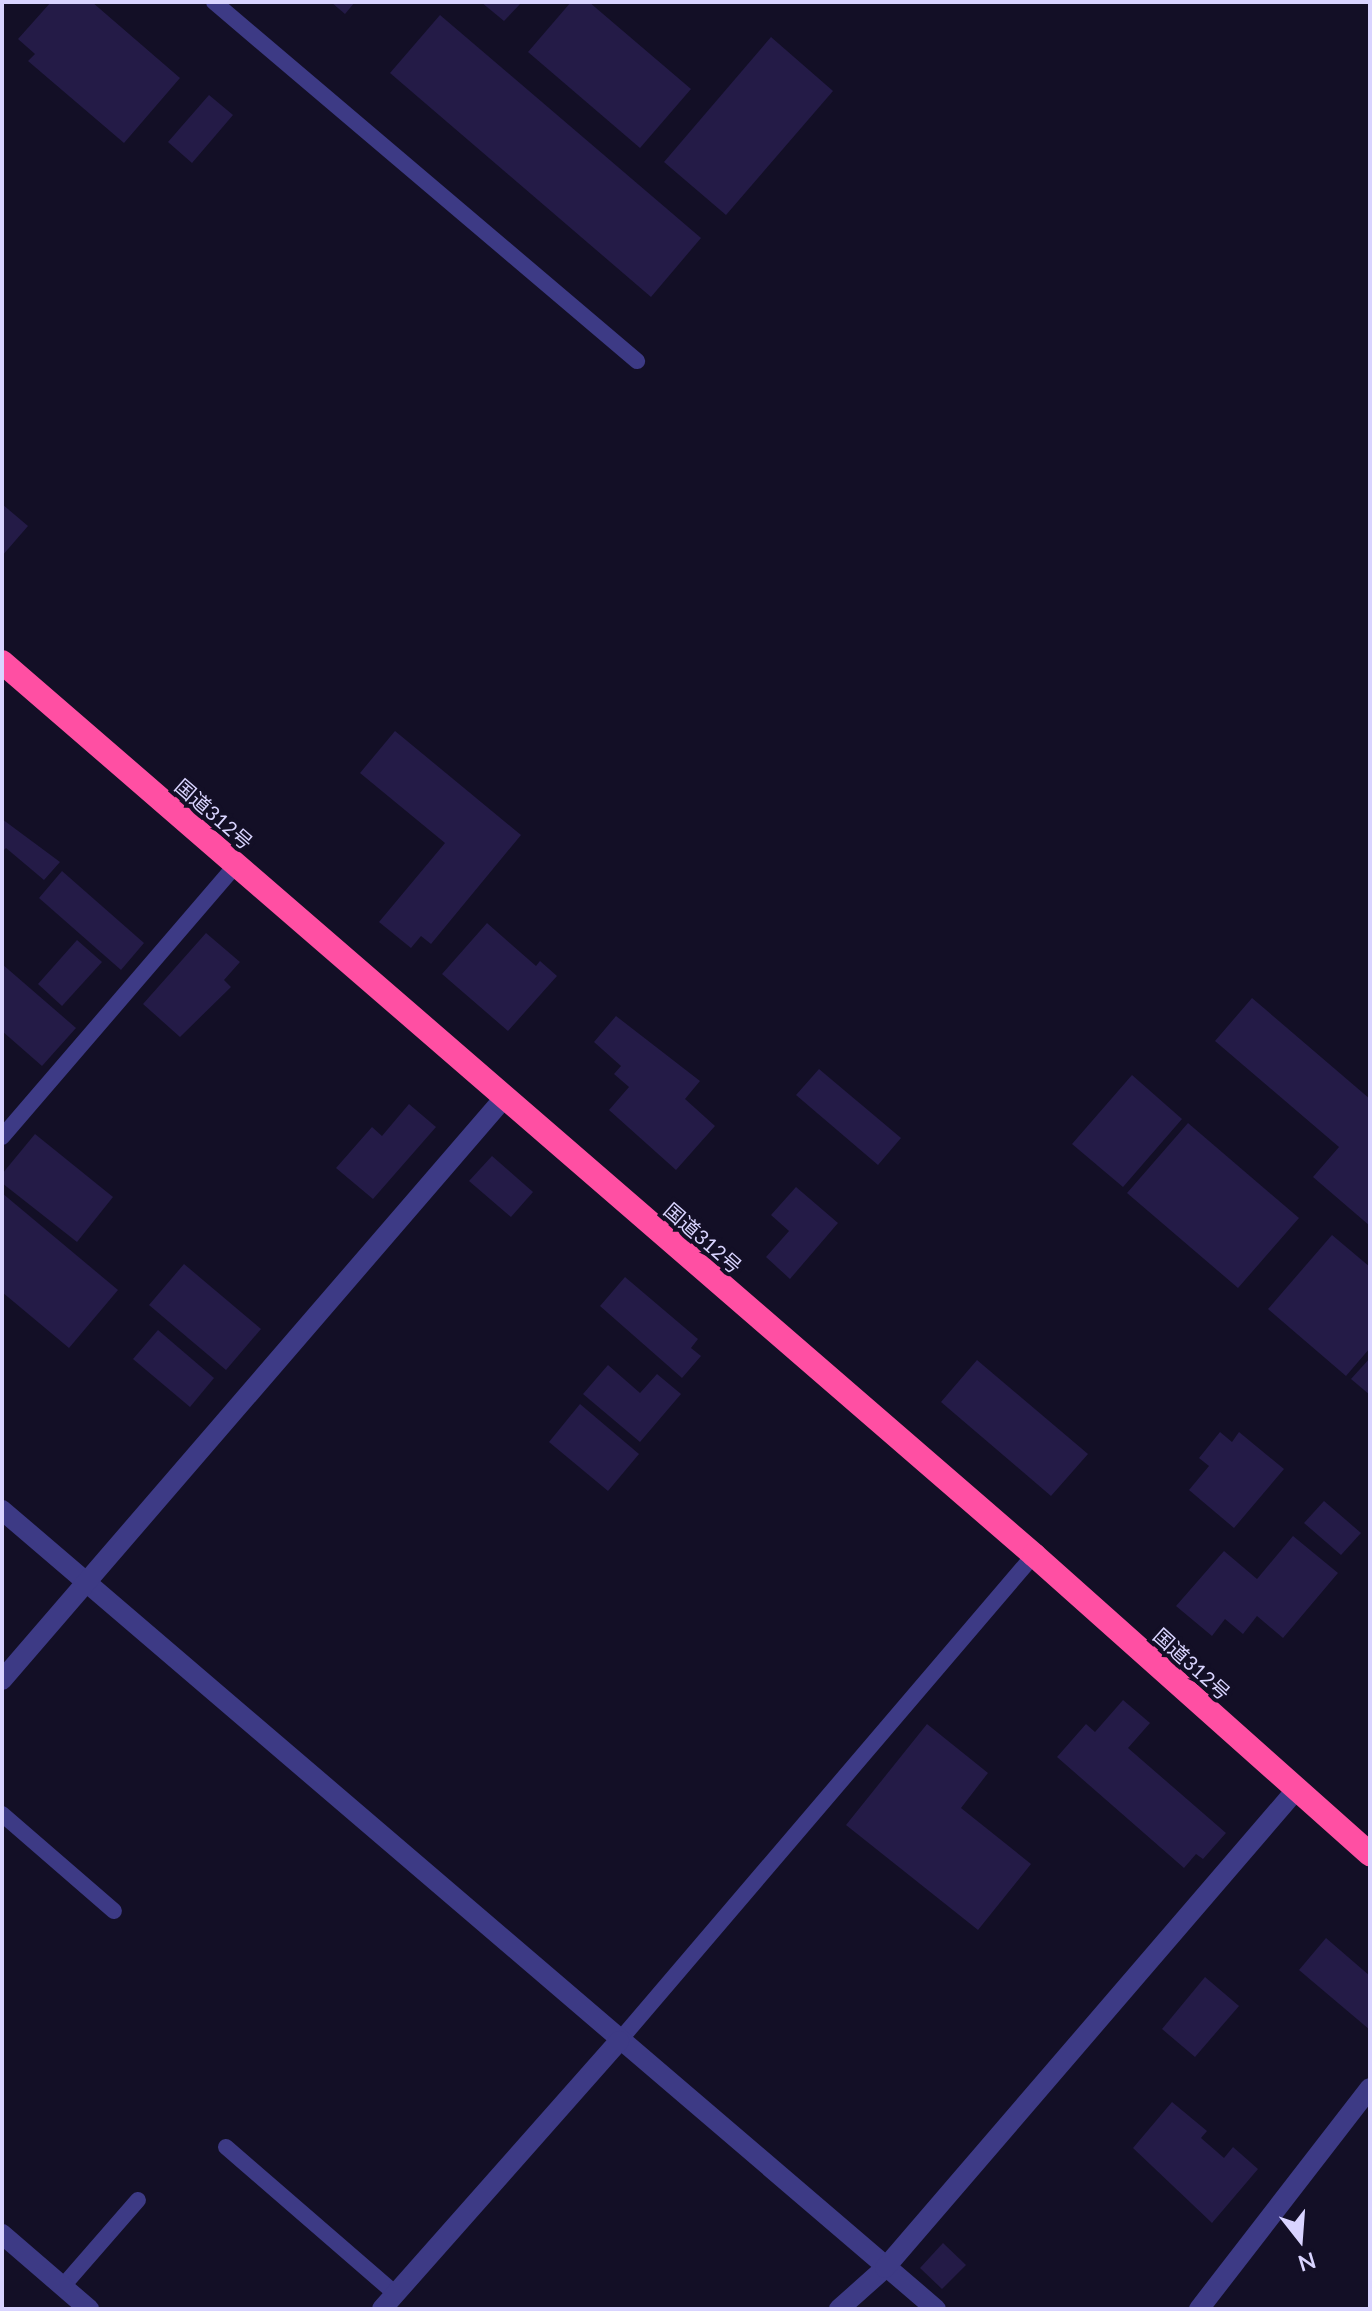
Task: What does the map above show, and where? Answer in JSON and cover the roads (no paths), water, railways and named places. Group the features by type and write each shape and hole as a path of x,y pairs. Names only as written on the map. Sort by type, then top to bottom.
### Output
{"highway":[{"name":"国道312号","path":"2,662 1034,1555 1370,1854"}],"street":[{"path":"2,1680 504,1098"},
{"path":"2,1510 619,2041 936,2309"},
{"path":"839,2309 885,2268 1296,1790"},
{"path":"389,2301 619,2041"},
{"path":"1199,2309 1370,2088"},
{"path":"2,2234 89,2309"}],"lane":[{"path":"214,2 637,361"},
{"path":"2,1137 236,865"},
{"path":"619,2041 1034,1555"},
{"path":"2,1814 114,1911"},
{"path":"226,2147 389,2301"},
{"path":"63,2286 138,2200"}]}
